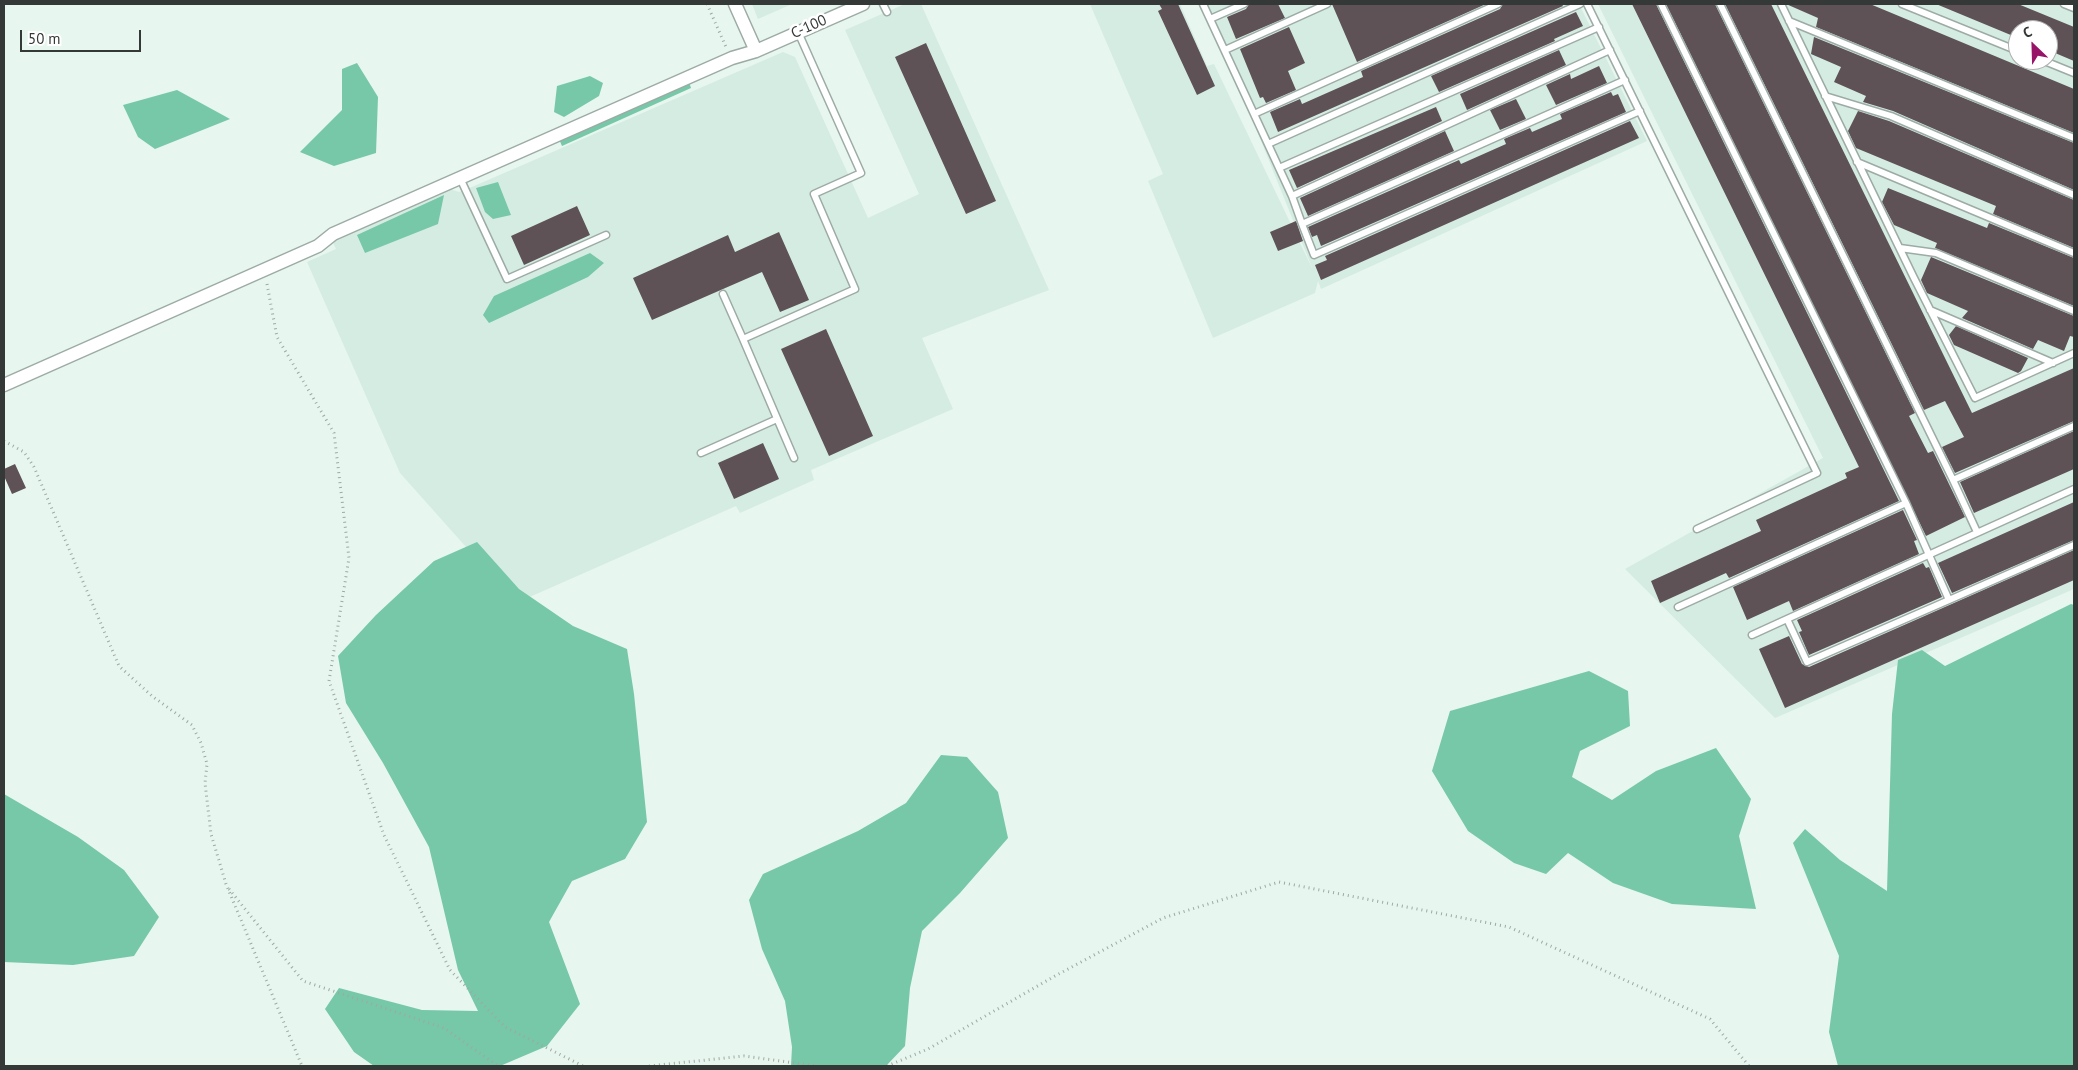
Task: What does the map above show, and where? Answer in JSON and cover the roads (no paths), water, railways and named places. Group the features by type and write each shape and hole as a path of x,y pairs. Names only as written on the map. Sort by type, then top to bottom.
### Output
{"street":[{"path":"735,4 756,51"},
{"name":"С-100","path":"4,385 318,246 333,234 732,58 756,51 863,4"}],"lane":[{"path":"883,4 887,12"},
{"path":"1204,4 1292,196 1314,255 1640,111"},
{"path":"1210,19 1244,4"},
{"path":"1225,50 1326,4"},
{"path":"1254,114 1498,4"},
{"path":"1268,144 1580,4"},
{"path":"1587,4 1817,473 1697,529"},
{"path":"1661,4 1906,503 1949,600"},
{"path":"1720,4 1978,532"},
{"path":"1781,4 1857,162 1975,398 2074,353"},
{"path":"1902,4 2008,46"},
{"path":"2064,4 2074,8"},
{"path":"1789,21 2074,138"},
{"path":"1279,168 1599,27"},
{"path":"743,339 855,289 814,194 861,173 798,32"},
{"path":"1292,196 1610,50"},
{"path":"2058,66 2074,73"},
{"path":"1302,224 1625,80"},
{"path":"1825,96 1891,116 2074,195"},
{"path":"1857,162 2074,253"},
{"path":"460,178 507,279 606,235"},
{"path":"1900,248 1936,254 2074,311"},
{"path":"723,294 794,458"},
{"path":"1930,310 2052,363"},
{"path":"701,453 777,419"},
{"path":"1953,480 2074,426"},
{"path":"1752,635 2074,489"},
{"path":"1678,607 1906,503"},
{"path":"1786,619 1807,662 2074,545"}]}
